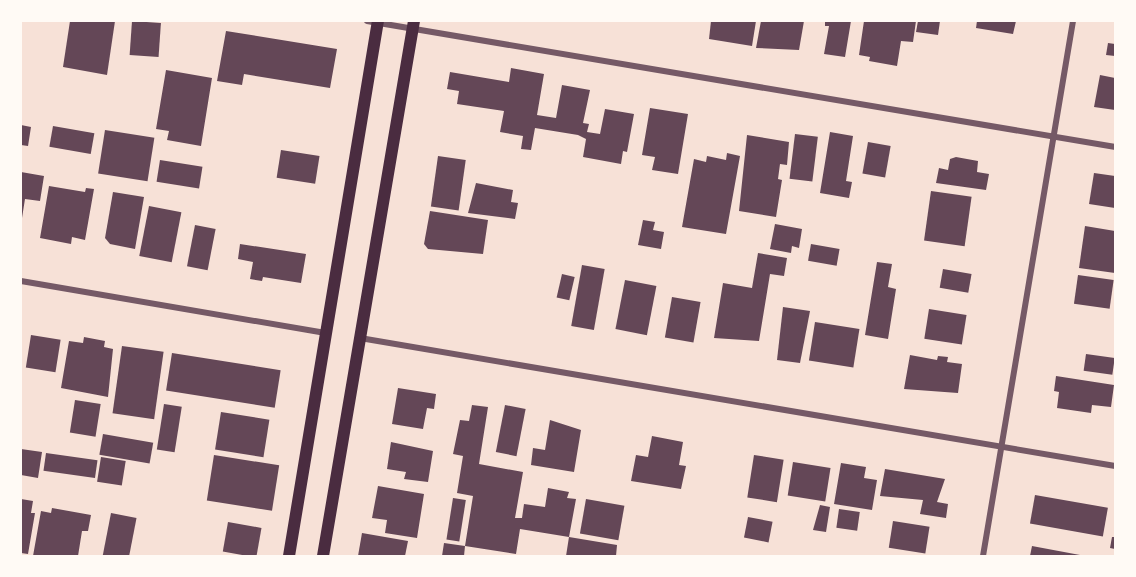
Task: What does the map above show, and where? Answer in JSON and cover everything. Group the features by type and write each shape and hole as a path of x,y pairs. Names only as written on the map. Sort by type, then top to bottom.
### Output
{"main road":[{"path":"289,556 374,22"},
{"path":"323,556 413,25"}],"street":[{"path":"983,556 1072,21"},
{"path":"374,22 413,25 1115,147"},
{"path":"21,281 326,333"},
{"path":"360,338 1115,466"}],"building":[{"path":"70,21 115,21 107,75 63,67"},
{"path":"132,21 161,23 159,57 130,55"},
{"path":"711,21 756,21 752,46 709,39"},
{"path":"761,21 804,21 799,50 756,48"},
{"path":"825,21 851,21 845,57 824,54 829,26 825,26"},
{"path":"864,21 916,21 913,42 901,41 897,66 869,61 870,57 859,55"},
{"path":"918,21 940,21 938,35 916,32"},
{"path":"977,21 1016,21 1013,34 976,28"},
{"path":"226,31 337,49 330,88 244,74 242,85 217,81"},
{"path":"1108,43 1115,44 1115,56 1106,55"},
{"path":"511,68 544,74 537,115 556,118 562,85 590,90 583,123 589,124 587,132 600,134 605,109 634,114 627,152 623,151 621,164 583,157 586,139 578,135 535,128 531,150 521,149 523,136 500,132 504,111 457,104 459,91 447,89 450,72 509,82"},
{"path":"166,70 212,78 201,146 167,140 169,131 156,129"},
{"path":"1100,75 1115,78 1115,110 1094,107"},
{"path":"650,108 688,114 678,174 652,170 655,157 642,155"},
{"path":"21,125 31,127 28,146 21,145"},
{"path":"53,126 94,133 91,154 49,147"},
{"path":"105,130 154,138 148,181 98,173"},
{"path":"830,132 853,136 846,181 852,182 849,198 820,193"},
{"path":"795,134 818,137 812,181 790,179"},
{"path":"747,135 789,142 787,165 780,164 778,179 782,180 776,217 739,211"},
{"path":"868,142 891,146 885,178 862,174"},
{"path":"281,150 320,156 315,184 277,178"},
{"path":"727,153 740,156 726,234 682,227 694,159 706,162 707,156 726,160"},
{"path":"438,156 466,160 459,210 431,207"},
{"path":"956,157 978,161 977,172 989,174 986,190 936,183 939,168 948,170 950,159"},
{"path":"160,160 202,167 199,188 157,182"},
{"path":"21,172 44,176 40,201 25,199 22,218"},
{"path":"1094,173 1115,176 1115,208 1089,204"},
{"path":"476,183 513,190 511,202 518,203 515,219 468,213"},
{"path":"49,186 85,192 86,188 94,189 85,240 72,237 71,244 40,238"},
{"path":"931,191 972,197 965,246 924,241"},
{"path":"113,192 144,197 135,249 110,244 105,238"},
{"path":"149,206 181,212 172,262 139,256"},
{"path":"430,211 488,220 483,254 428,249 424,244"},
{"path":"643,220 655,222 653,230 664,232 661,249 638,245"},
{"path":"775,224 802,229 799,248 792,246 791,253 770,249"},
{"path":"195,225 216,229 208,270 187,266"},
{"path":"1085,226 1115,231 1115,273 1079,268"},
{"path":"240,244 306,254 301,283 263,277 262,281 250,279 253,262 238,259"},
{"path":"811,244 840,249 837,266 808,261"},
{"path":"758,253 787,258 784,276 770,274 759,341 714,338 723,283 752,288"},
{"path":"877,262 892,264 888,287 896,289 888,339 865,335"},
{"path":"582,265 605,269 594,330 571,326"},
{"path":"943,269 972,274 968,293 940,288"},
{"path":"562,274 575,277 569,300 557,297"},
{"path":"1078,275 1114,280 1110,309 1074,304"},
{"path":"625,280 656,286 647,335 615,329"},
{"path":"672,297 701,302 693,342 665,337"},
{"path":"783,307 810,311 800,363 777,360"},
{"path":"929,309 967,315 962,345 924,339"},
{"path":"815,322 859,329 853,368 809,361"},
{"path":"31,335 61,340 55,372 26,368"},
{"path":"84,337 105,341 104,347 113,349 108,397 61,388 69,341 83,343"},
{"path":"122,346 164,352 154,419 113,413"},
{"path":"172,353 281,370 275,408 166,391"},
{"path":"1086,354 1115,358 1112,375 1084,371"},
{"path":"910,355 937,360 938,356 948,357 947,362 962,364 958,393 904,389"},
{"path":"1056,376 1114,385 1111,407 1092,405 1091,413 1057,408 1059,392 1054,391"},
{"path":"398,388 436,394 434,409 427,408 423,429 392,424"},
{"path":"75,400 101,404 96,437 70,433"},
{"path":"164,404 182,407 175,452 157,449"},
{"path":"472,405 488,407 479,464 523,472 515,518 522,518 524,504 545,507 548,488 569,492 567,498 576,499 569,537 520,529 516,554 465,546 473,496 457,493 463,456 453,454 460,420 469,421"},
{"path":"505,405 526,409 516,456 496,452"},
{"path":"221,412 269,420 263,457 215,450"},
{"path":"550,420 581,430 574,472 531,465 533,448 545,450"},
{"path":"103,434 153,443 150,464 99,455"},
{"path":"652,436 683,442 679,465 686,466 681,489 631,481 636,455 648,457"},
{"path":"391,442 433,451 428,482 404,479 406,472 387,469"},
{"path":"21,449 42,452 38,478 21,475"},
{"path":"46,453 97,460 95,478 43,471"},
{"path":"214,455 279,465 272,511 207,500"},
{"path":"754,455 784,460 777,502 747,497"},
{"path":"101,457 126,461 122,486 97,482"},
{"path":"793,462 831,468 825,502 788,496"},
{"path":"841,463 866,467 864,478 877,480 872,510 834,504"},
{"path":"885,469 945,479 937,502 948,504 946,518 920,514 923,500 880,496"},
{"path":"378,486 424,494 417,538 385,533 387,520 372,518"},
{"path":"1035,495 1108,508 1103,536 1030,524"},
{"path":"453,498 466,500 459,542 446,539"},
{"path":"21,499 33,501 31,513 35,513 28,554 21,553"},
{"path":"586,499 624,506 618,540 580,533"},
{"path":"820,505 830,507 826,532 813,530"},
{"path":"52,508 91,515 88,531 82,531 78,556 33,556 41,511 51,513"},
{"path":"839,509 860,512 857,531 836,528"},
{"path":"111,513 137,518 129,556 103,556"},
{"path":"748,517 773,522 769,542 744,538"},
{"path":"893,521 930,527 925,553 889,548"},
{"path":"228,522 261,528 257,556 223,552"},
{"path":"362,533 408,541 405,556 358,556"},
{"path":"569,537 617,545 616,556 566,556"},
{"path":"1112,537 1115,537 1115,549 1110,548"},
{"path":"444,543 465,546 464,556 442,556"},
{"path":"1032,546 1080,555 1080,556 1030,556"}]}
